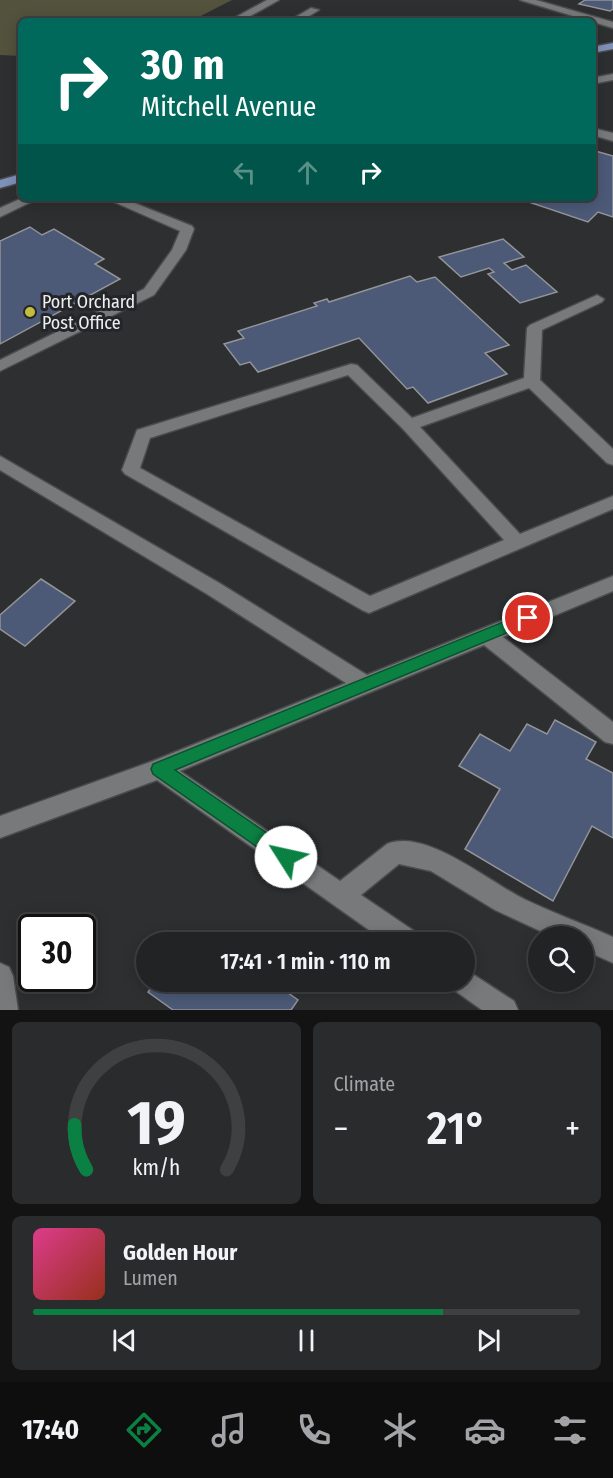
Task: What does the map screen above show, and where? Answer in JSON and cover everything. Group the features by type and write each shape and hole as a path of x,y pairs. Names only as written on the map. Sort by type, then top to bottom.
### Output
{"main road":[{"path":"596,49 613,46"},
{"path":"0,184 18,179"}],"street":[{"path":"240,18 274,0"},
{"path":"525,0 588,18"},
{"path":"299,18 314,10"},
{"path":"596,20 613,25"},
{"path":"596,80 613,77"},
{"path":"596,132 613,137"},
{"path":"0,213 26,201"},
{"path":"0,366 149,292 179,250 187,229 118,201"},
{"path":"597,299 535,328 532,381 613,459"},
{"path":"517,543 409,425 351,369 143,434 131,470 369,605 517,543 613,502"},
{"path":"409,425 532,381"},
{"path":"0,462 214,589 366,685"},
{"path":"0,828 159,769 613,583"},
{"path":"486,635 613,735"},
{"path":"159,769 394,932"},
{"path":"341,895 395,852 416,853 437,861 504,902 557,926"},
{"path":"594,942 613,950"},
{"path":"0,976 5,1010"},
{"path":"475,989 505,1010"}],"shaded area":[{"path":"0,0 232,0 197,18 18,18 18,56 0,55"}],"building":[{"path":"585,0 613,0 613,9 610,11 579,4"},
{"path":"596,151 613,156 613,217 598,212 588,222 526,201 596,201"},
{"name":"Port Orchard Post Office","path":"30,227 42,235 54,229 104,259 95,264 120,279 0,344 0,241"},
{"path":"503,239 524,257 504,263 512,270 526,265 557,292 520,303 488,274 494,272 489,268 461,277 439,257"},
{"path":"410,276 417,282 435,277 509,345 485,353 507,374 428,403 413,387 407,389 359,338 258,372 250,362 240,365 224,344 244,338 238,331 317,306 314,303 327,299 329,302"},
{"path":"41,579 75,601 25,646 0,629 0,615"},
{"path":"555,720 596,742 586,759 613,773 613,838 592,826 553,901 465,849 500,789 459,766 480,734 510,751 527,724 547,734"},
{"path":"148,992 287,992 298,1000 291,1010 173,1010"}],"place":[{"name":"Port Orchard Post Office","path":"30,312"}],"route":[{"path":"286,857 159,769 528,618"}]}
